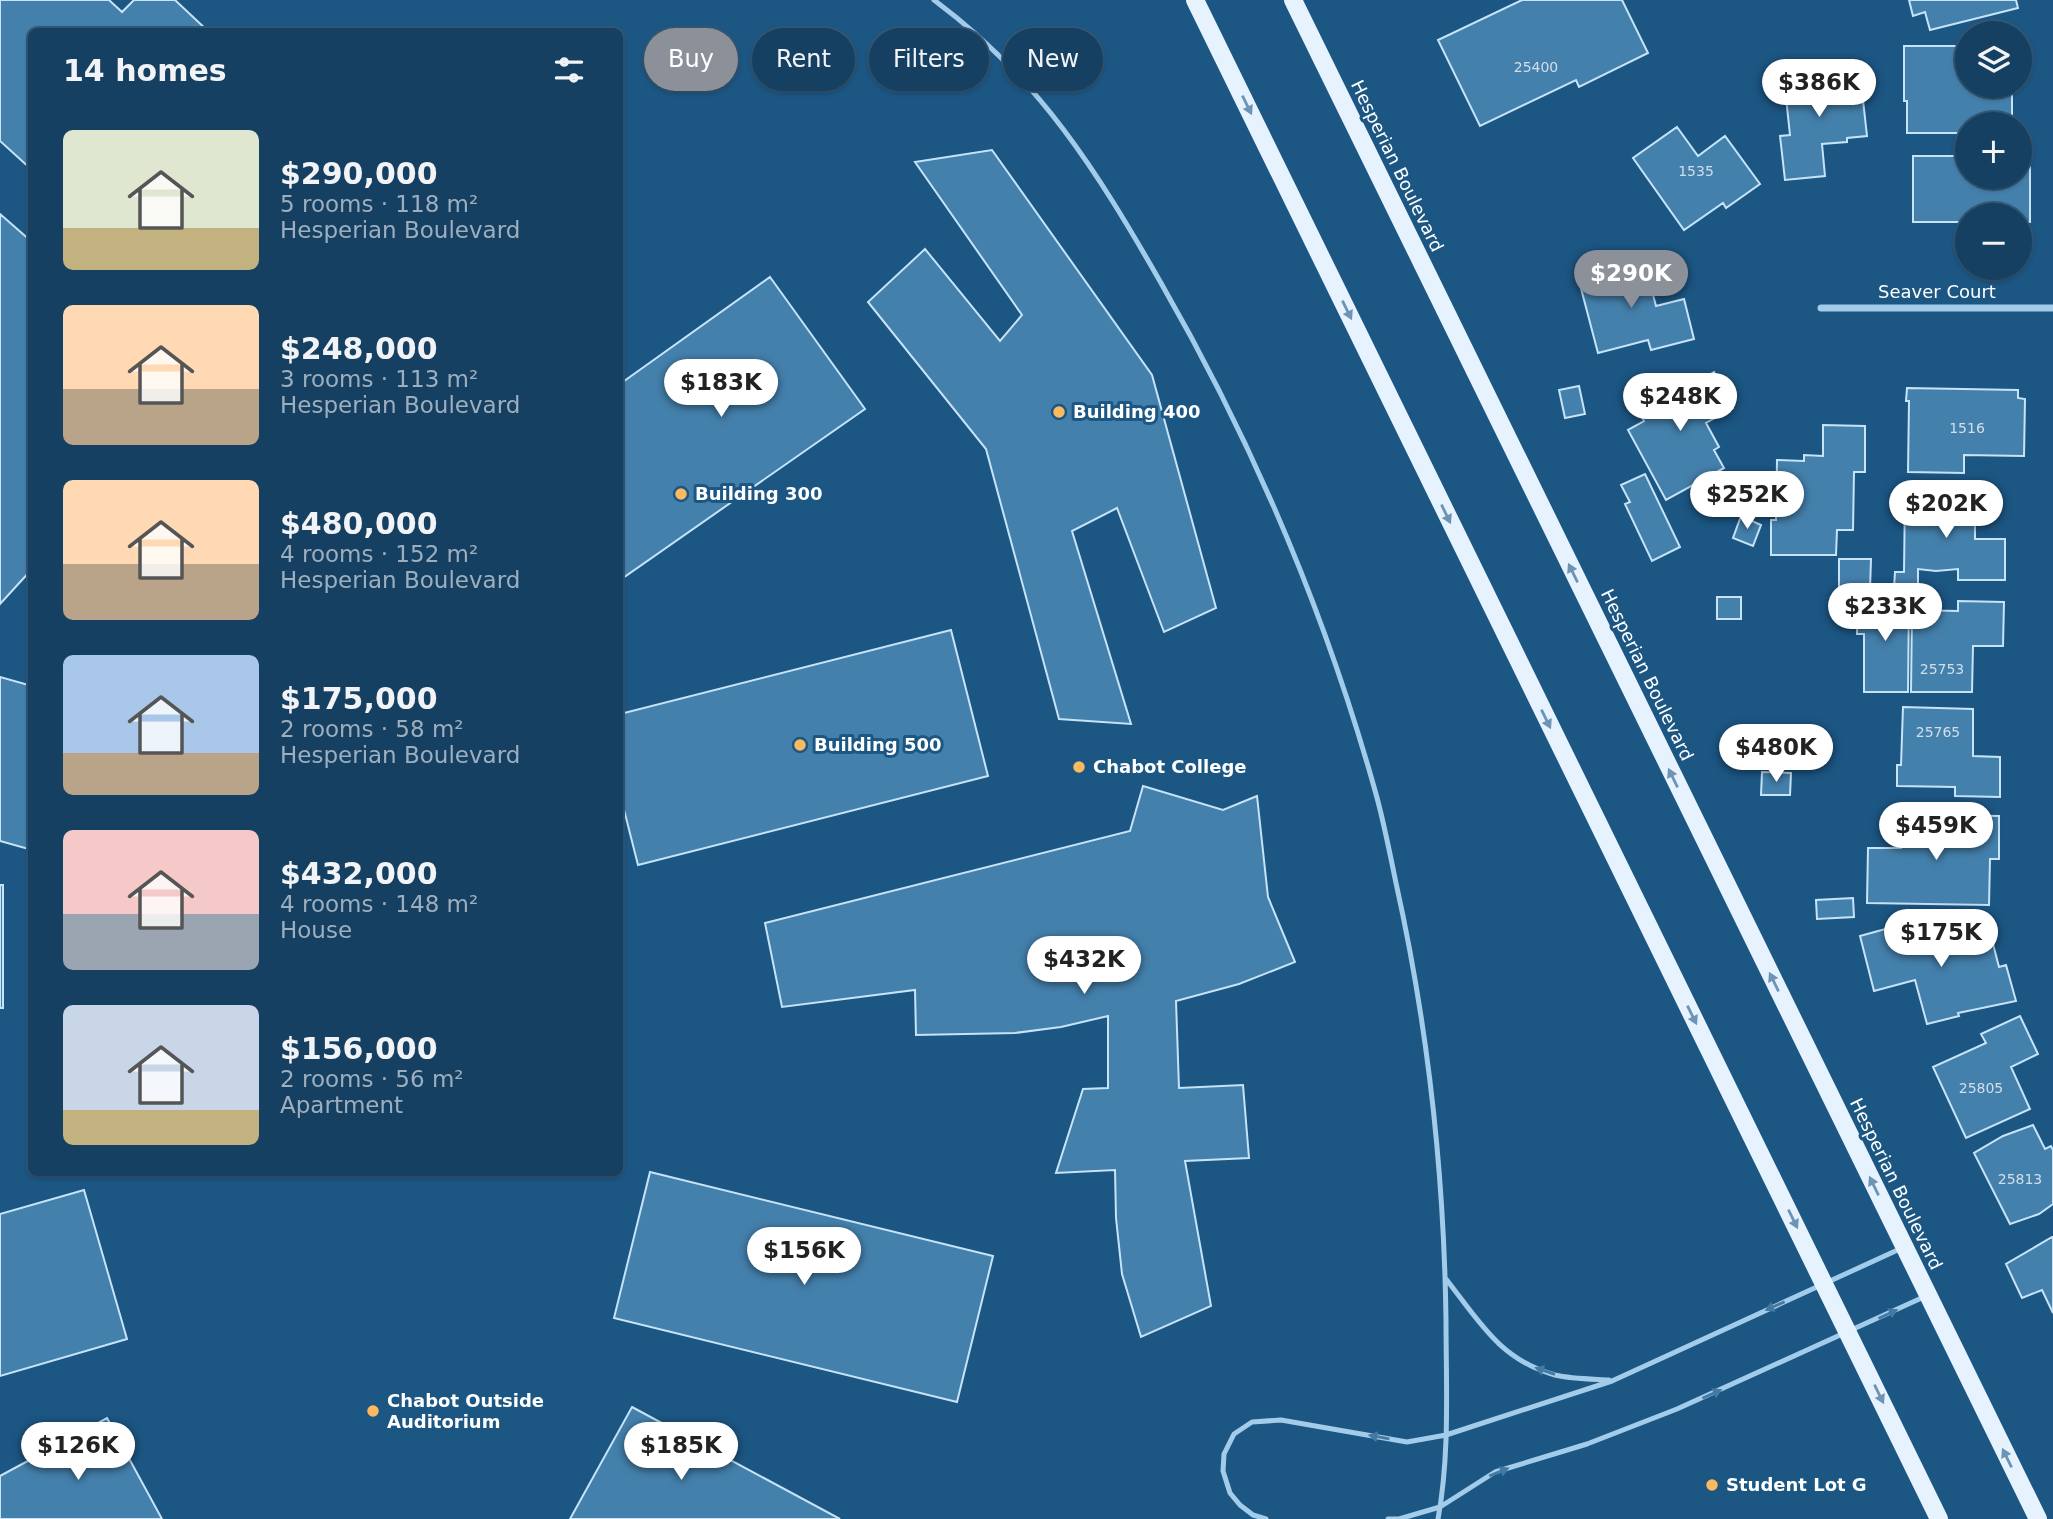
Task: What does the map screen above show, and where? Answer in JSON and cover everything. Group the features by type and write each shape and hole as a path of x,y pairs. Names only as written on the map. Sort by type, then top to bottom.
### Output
{"main road":[{"path":"1195,0 1940,1519"},
{"name":"Hesperian Boulevard","path":"1293,0 2038,1519"}],"street":[{"name":"Seaver Court","path":"1821,308 2053,308"}],"lane":[{"path":"934,0 967,24 1015,70 1062,126 1117,206 1204,358 1269,492 1319,620 1357,730 1378,799 1405,924 1439,1147 1445,1279 1446,1435 1438,1519"},
{"path":"1266,1519 1253,1515 1240,1505 1230,1493 1223,1471 1224,1454 1234,1434 1252,1422 1281,1420 1408,1442 1446,1435 1612,1381 1904,1247"},
{"path":"1445,1279 1497,1345 1525,1365 1556,1375 1612,1381"},
{"path":"1388,1519 1399,1519 1440,1507 1495,1472 1587,1444 1677,1409 1927,1296"}],"building":[{"path":"0,0 109,0 122,12 134,0 175,0 205,28 28,28 28,166 0,141"},
{"path":"1522,0 1622,0 1648,53 1579,87 1576,80 1480,126 1438,40"},
{"path":"1909,0 2016,0 2018,8 1966,21 1955,21 1955,24 1930,30 1925,12 1913,16"},
{"path":"1904,46 1955,46 1955,98 2012,98 2012,112 1955,112 1955,133 1907,133 1907,101 1904,101"},
{"path":"1809,65 1811,79 1860,73 1867,136 1847,138 1847,142 1822,144 1825,176 1785,180 1780,136 1790,135 1783,69"},
{"path":"1677,127 1698,156 1725,136 1760,184 1726,208 1723,203 1684,230 1633,158"},
{"name":"Building 400","path":"992,150 1152,375 1216,608 1164,632 1117,508 1072,531 1131,724 1059,719 986,449 868,302 925,249 1000,341 1022,315 915,162"},
{"path":"1913,156 1955,156 1955,189 2030,189 2030,203 1955,203 1955,222 1913,222"},
{"path":"0,214 28,238 28,573 0,604"},
{"path":"1644,261 1656,306 1684,299 1694,339 1651,350 1648,340 1598,353 1578,277"},
{"name":"Building 300","path":"770,277 865,409 623,578 623,382"},
{"path":"1714,372 1733,408 1706,423 1719,447 1714,450 1724,468 1666,500 1628,430 1644,421 1632,398 1664,380 1672,395"},
{"path":"1579,386 1585,414 1565,418 1559,390"},
{"path":"1907,388 2018,390 2018,398 2025,399 2024,456 1964,455 1964,473 1908,472"},
{"path":"1823,425 1865,426 1865,472 1854,472 1853,530 1837,530 1836,555 1771,555 1771,520 1776,520 1777,460 1804,461 1804,455 1823,456"},
{"path":"1645,474 1680,547 1652,561 1625,504 1630,502 1621,485"},
{"path":"1938,489 1970,492 1970,511 1975,511 1975,539 2005,539 2005,580 1958,580 1958,569 1918,569 1918,589 1894,588 1895,572 1904,572 1905,492"},
{"path":"1741,516 1761,525 1753,546 1733,538"},
{"path":"1839,559 1871,559 1870,589 1839,588"},
{"path":"1858,596 1909,597 1908,692 1864,692 1864,634 1857,634"},
{"path":"1717,597 1741,597 1741,619 1717,619"},
{"path":"1958,601 2004,602 2003,646 1973,646 1972,692 1911,692 1912,610 1958,611"},
{"name":"Building 500","path":"951,630 988,776 638,865 623,806 623,713"},
{"path":"0,677 28,685 28,849 0,841"},
{"path":"1903,707 1973,709 1973,756 2000,757 2000,797 1955,796 1955,787 1897,786 1897,765 1901,765"},
{"path":"1762,772 1791,773 1790,795 1761,795"},
{"path":"1143,786 1223,810 1257,796 1268,897 1295,962 1239,984 1176,1001 1179,1088 1243,1085 1249,1158 1185,1161 1211,1306 1141,1337 1122,1274 1116,1218 1115,1170 1056,1173 1083,1089 1108,1088 1108,1016 1061,1027 1015,1033 916,1035 915,990 782,1007 765,923 1130,831"},
{"path":"1902,814 1999,816 1999,859 1990,859 1989,905 1867,903 1868,848 1901,848"},
{"path":"0,885 3,885 3,1008 0,1008"},
{"path":"1853,898 1854,917 1817,919 1816,900"},
{"path":"1982,920 1987,942 1992,940 1999,967 2006,965 2016,1001 1958,1013 1959,1016 1927,1024 1915,980 1874,991 1860,936 1900,925 1904,940"},
{"path":"2020,1016 2038,1054 2011,1067 2030,1109 1966,1138 1933,1067 1986,1043 1981,1034"},
{"path":"2033,1125 2045,1149 2051,1146 2053,1150 2053,1204 2039,1214 2010,1224 1974,1153 2003,1136"},
{"path":"650,1172 993,1256 957,1402 614,1318"},
{"path":"84,1190 127,1339 0,1376 0,1214"},
{"path":"2053,1237 2053,1313 2042,1290 2022,1298 2006,1264"},
{"path":"632,1407 840,1519 570,1519"},
{"path":"107,1418 162,1519 0,1519 0,1476"}],"place":[{"name":"Building 400","path":"1059,412"},
{"name":"Building 300","path":"681,494"},
{"name":"Building 500","path":"800,745"},
{"name":"Chabot College","path":"1079,767"},
{"name":"Chabot Outside Auditorium","path":"373,1411"},
{"name":"Student Lot G","path":"1712,1485"}]}
